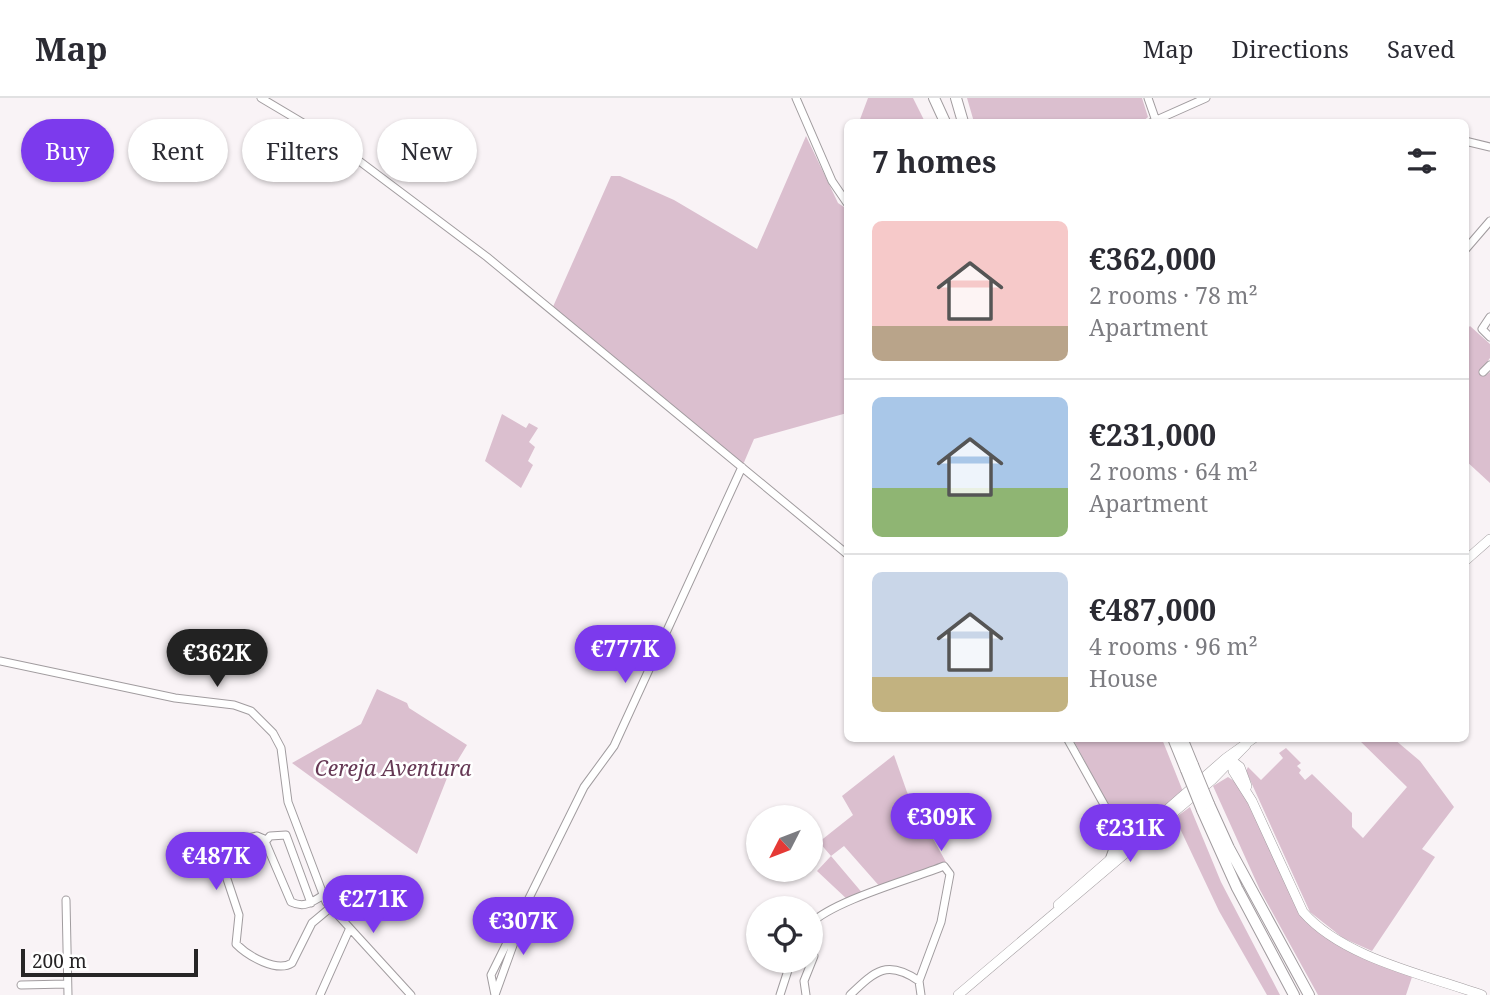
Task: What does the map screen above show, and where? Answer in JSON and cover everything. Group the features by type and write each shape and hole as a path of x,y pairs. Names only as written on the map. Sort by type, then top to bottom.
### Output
{"highway":[{"path":"937,98 945,119"},
{"path":"956,98 962,119"},
{"path":"1175,742 1206,807 1237,888 1294,995"},
{"path":"1183,742 1189,767"},
{"path":"1206,807 1309,995"}],"main road":[{"path":"1469,558 1490,540"},
{"path":"1018,945 1123,846 1249,742"},
{"path":"961,994 1212,779 1230,759"},
{"path":"1230,759 1233,771 1252,801"},
{"path":"1230,759 1240,767 1252,801 1303,912 1319,929 1363,953 1482,995"},
{"path":"1212,779 1227,774 1239,780"}],"street":[{"path":"261,98 330,139 487,257 844,552"},
{"path":"796,98 832,181 844,199"},
{"path":"1148,98 1153,119"},
{"path":"1160,119 1206,98"},
{"path":"1469,142 1490,148"},
{"path":"1469,245 1490,221"},
{"path":"1490,317 1482,329 1490,338"},
{"path":"1483,372 1490,365"},
{"path":"495,995 525,910 584,787 614,746 742,467"},
{"path":"0,661 174,698 234,705 251,711 273,733 281,748 288,802 322,896 349,930 411,995"},
{"path":"1069,742 1116,826 1123,846 1120,854 1083,890"},
{"path":"1093,786 1113,834 1123,846"},
{"path":"1116,826 1128,833 1142,831"},
{"path":"1106,861 1114,850 1113,834"},
{"path":"265,842 270,836 286,835 313,911 321,914"},
{"path":"312,923 309,912 286,897 265,842 257,836 223,840 217,849 239,915 236,944 278,968 287,966 292,963 312,923 330,908"},
{"path":"1123,846 1136,844"},
{"path":"823,914 944,866 950,874 949,890 919,981 921,994"},
{"path":"301,906 322,896"},
{"path":"66,900 68,995"},
{"path":"320,995 349,930"},
{"path":"850,995 875,972 887,969 900,970 919,981"},
{"path":"780,995 787,973"},
{"path":"806,995 804,981 807,973"},
{"path":"21,985 67,984"}],"green space":[{"path":"868,98 913,98 924,119 860,119"},
{"path":"967,98 1142,98 1148,117 1146,119 973,119"},
{"path":"806,136 838,203 844,207 844,414 754,439 742,467 552,309 611,176 620,176 674,200 757,249"},
{"path":"1469,327 1490,344 1490,358 1481,370 1486,375 1490,372 1490,483 1469,464"},
{"path":"502,414 526,428 529,423 538,428 529,442 535,447 528,461 533,465 521,488 485,461"},
{"name":"Cereja Aventura","path":"377,689 407,703 409,708 467,745 447,778 417,854 292,763 361,724"},
{"path":"1075,742 1163,742 1184,794 1141,831 1126,831 1118,824"},
{"path":"1361,742 1398,742 1420,761 1454,807 1422,849 1435,857 1372,951 1343,938 1310,912 1246,771 1248,767 1261,780 1283,758 1279,753 1286,748 1301,763 1297,766 1305,780 1312,774 1352,813 1352,827 1363,838 1407,787"},
{"path":"894,755 907,792 946,862 881,888 844,846 831,856 823,847 823,839 853,815 842,796"},
{"path":"1228,777 1240,785 1302,915 1338,943 1409,973 1412,977 1406,995 1318,995 1260,890 1213,786"},
{"path":"1190,807 1221,882 1280,995 1267,995 1219,911 1175,818"},
{"path":"831,856 864,895 849,901 823,877 823,865"}]}
